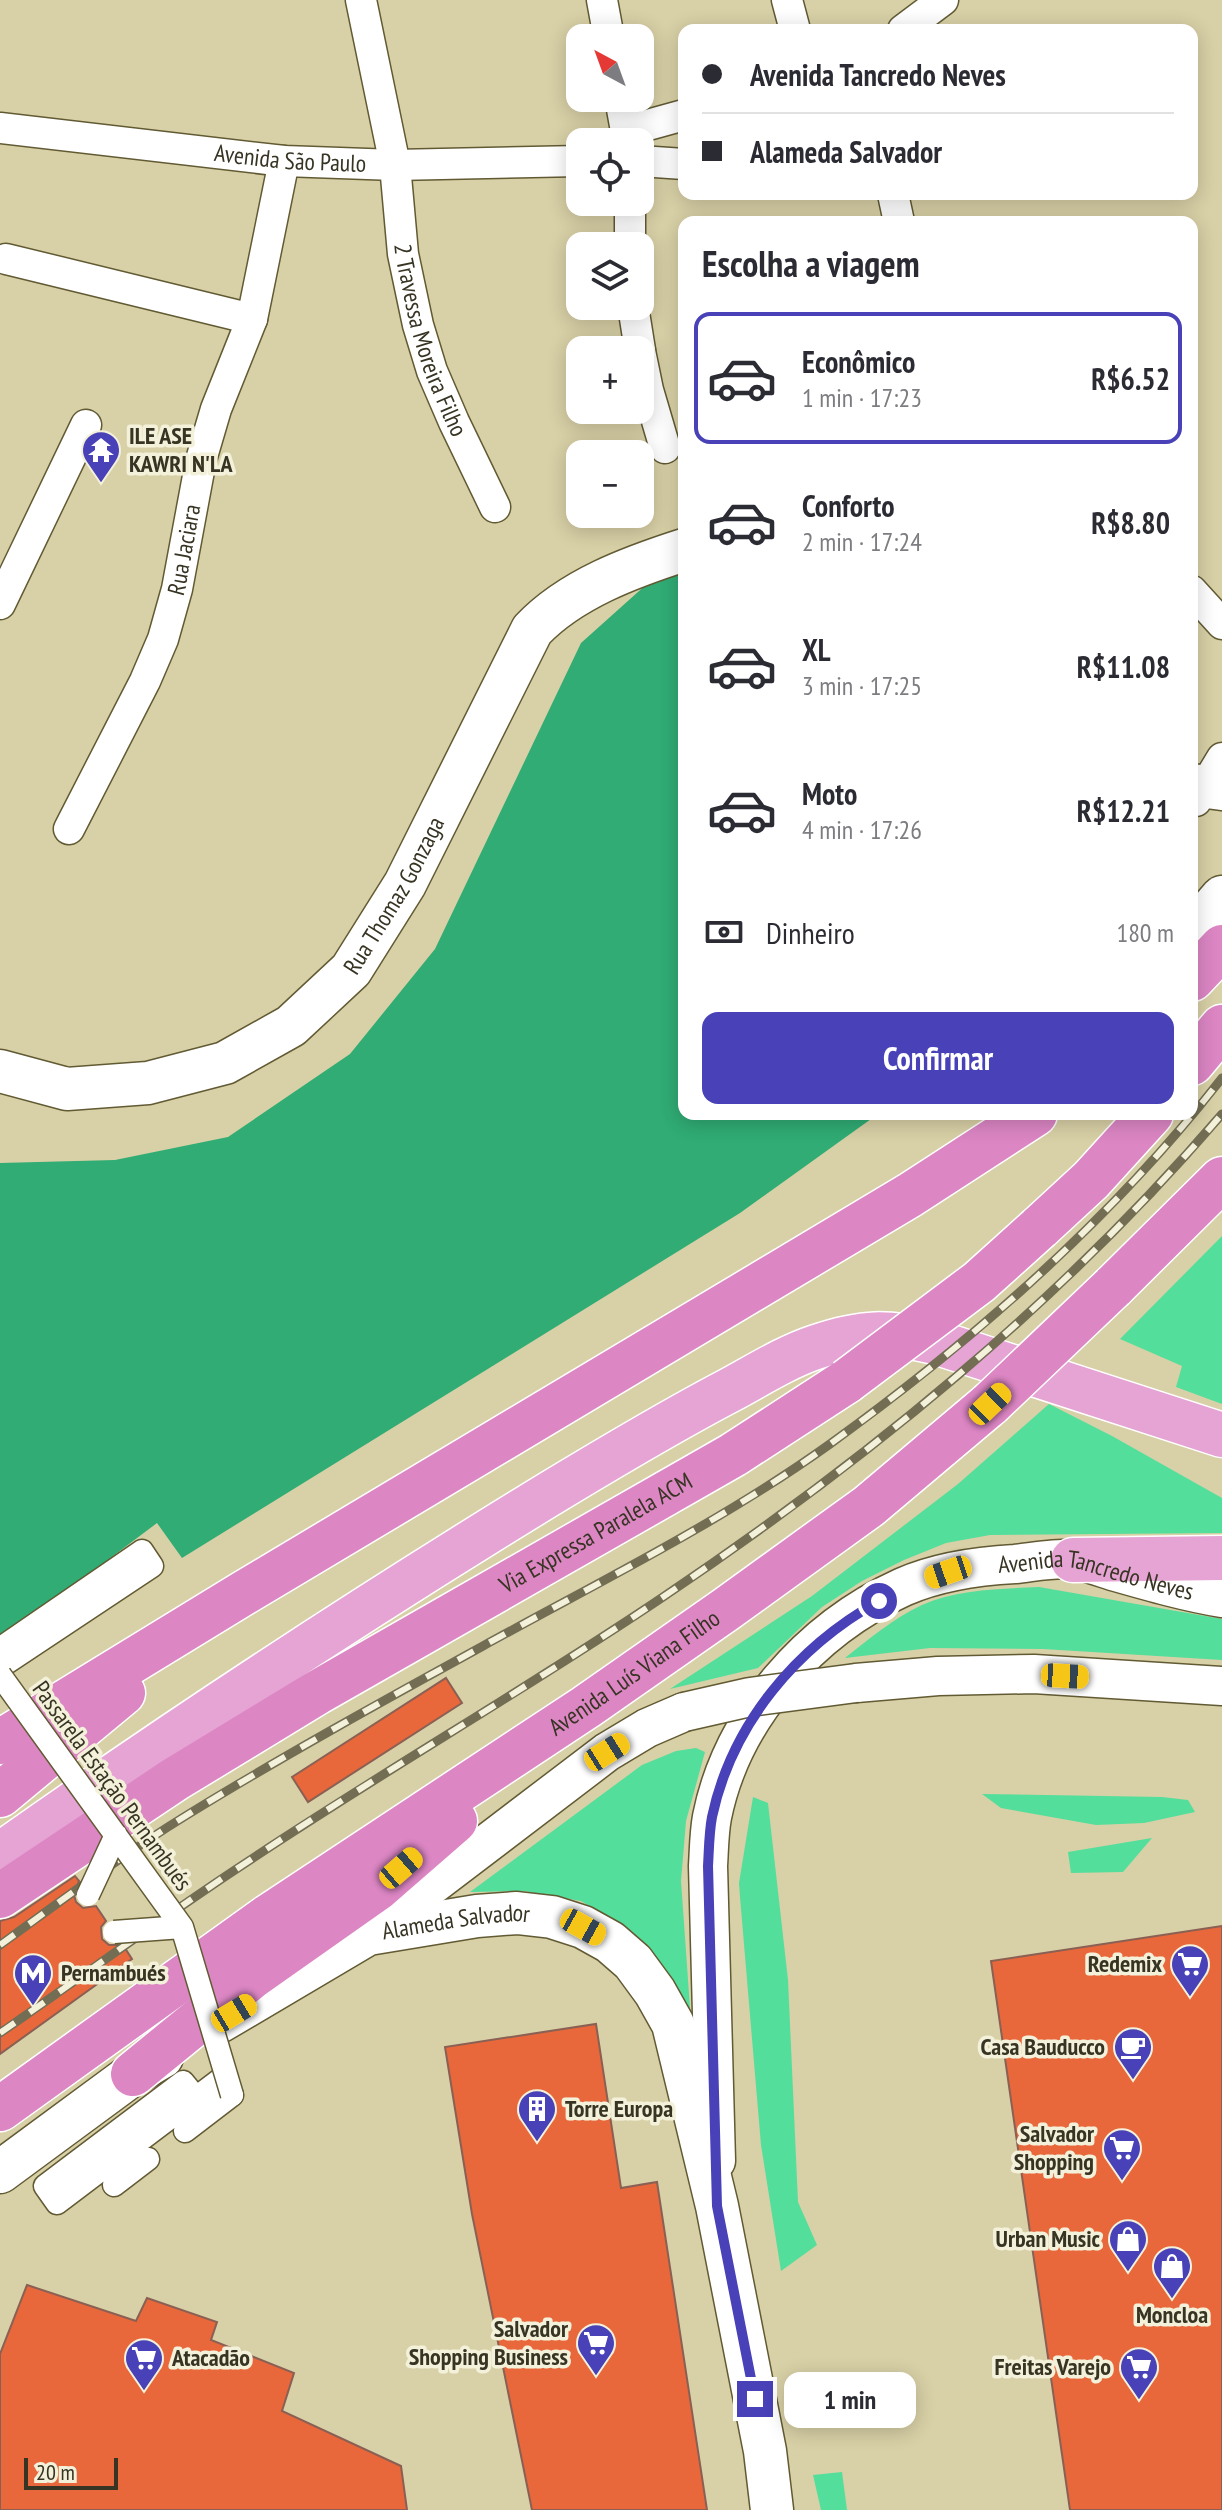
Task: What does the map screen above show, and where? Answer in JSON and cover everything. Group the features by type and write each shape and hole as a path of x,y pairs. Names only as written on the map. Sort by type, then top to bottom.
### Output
{"highway":[{"path":"1198,973 1222,947"},
{"path":"1198,1056 1222,1027"},
{"path":"0,1742 910,1195 1026,1120"},
{"name":"Via Expressa Paralela ACM","path":"0,1896 188,1771 318,1692 733,1455 847,1381 979,1282 1091,1180 1146,1120"},
{"name":"Avenida Luís Viana Filho","path":"0,2109 269,1916 586,1707 869,1506 990,1404 1222,1179"},
{"path":"0,1795 242,1594"},
{"path":"133,2074 253,1976 378,1888 586,1707"}],"main road":[{"name":"Rua Thomaz Gonzaga","path":"0,1071 67,1089 148,1083 225,1063 291,1026 351,970 405,884 532,630 549,612 589,590 644,563 678,552"},
{"path":"1198,925 1222,897"},
{"path":"910,1195 990,1120"},
{"path":"0,1855 146,1751 418,1574 652,1431 813,1348 858,1335 880,1332 902,1335 1222,1435"},
{"path":"1104,1396 1222,1459"},
{"path":"1073,1560 1222,1558"},
{"name":"Alameda Salvador","path":"368,1934 477,1916 517,1913 552,1917 583,1927 610,1942 633,1962 655,1992 673,2024 717,2206 765,2451 772,2510"},
{"path":"0,2172 133,2074 368,1934"}],"street":[{"name":"2 Travessa Moreira Filho","path":"361,0 395,165 403,254 418,325 432,371 495,507"},
{"path":"602,0 606,24"},
{"path":"787,0 793,24"},
{"path":"911,24 943,0"},
{"path":"649,128 678,117"},
{"name":"Avenida São Paulo","path":"0,128 284,161 395,165 566,161"},
{"name":"Rua Jaciara","path":"69,829 145,681 163,639 177,589 201,460 216,409 252,319 284,161"},
{"path":"654,162 678,164"},
{"path":"6,259 252,319"},
{"path":"654,410 665,448"},
{"path":"0,604 86,425"},
{"path":"1198,598 1222,624"},
{"name":"Passarela Estação Pernambués","path":"0,1667 152,1566 142,1551 1,1648 7,1656 131,1573"},
{"name":"Avenida Tancredo Neves","path":"717,2206 708,1866 712,1818 726,1772 745,1728 778,1683 810,1650 855,1614 903,1587 948,1572 995,1565 1073,1560 1189,1593 1222,1598"},
{"path":"368,1934 607,1752 647,1728 684,1712 750,1697 938,1676 1034,1674 1222,1686"},
{"name":"Passarela Estação Pernambués","path":"0,1675 182,1927 225,2076"},
{"path":"88,1895 116,1835"},
{"name":"Passarela Estação Pernambués","path":"114,1932 182,1927"},
{"path":"97,2164 192,2093 183,2082 45,2186 57,2203 225,2076 232,2095 185,2131"},
{"path":"114,2185 148,2159"}],"green space":[{"path":"678,571 678,1120 870,1120 740,1213 182,1558 157,1523 0,1641 0,1163 115,1160 228,1137 350,1054 435,949 581,643 648,583"},
{"path":"1222,1236 1222,1404 1176,1387 1182,1366 1120,1339"},
{"path":"1049,1404 1222,1498 1222,1533 990,1535 946,1543 862,1581 822,1607 758,1668 670,1689 812,1596 958,1484"},
{"path":"1039,1587 1222,1619 1222,1660 1043,1649 930,1648 845,1658 882,1629 922,1605 979,1591"},
{"path":"696,1748 705,1752 686,1821 681,1881 691,2022 659,1964 626,1928 581,1901 524,1891 470,1892 642,1765 676,1751"},
{"path":"982,1794 1162,1797 1188,1800 1195,1812 1144,1823 1096,1825 1001,1808"},
{"path":"753,1797 768,1803 788,1980 798,2202 817,2245 781,2271 761,2145 739,1883"},
{"path":"1152,1838 1123,1872 1071,1873 1068,1852"},
{"path":"842,2472 847,2510 821,2510 813,2475"}],"building":[{"path":"446,1678 462,1703 308,1802 292,1777"},
{"name":"Pernambués","path":"75,1876 79,1881 74,1895 76,1902 83,1908 96,1906 106,1921 101,1927 102,1939 109,1945 123,1945 132,1959 0,2054 0,1921 14,1917"},
{"name":"Salvador Shopping","path":"1222,1926 1222,2510 1070,2510 991,1961"},
{"name":"Salvador Shopping Business","path":"596,2024 621,2188 657,2182 707,2510 532,2510 472,2214 445,2047"},
{"name":"Atacadão","path":"27,2285 136,2321 147,2298 217,2322 211,2340 294,2373 282,2411 401,2466 407,2510 0,2510 0,2354"}],"railway":[{"path":"1198,1107 1222,1078"},
{"path":"0,2033 241,1866 663,1597 814,1490 888,1433 1028,1313 1096,1249 1222,1114"},
{"path":"0,1945 92,1878 223,1793 703,1525 830,1444 937,1363 1039,1275 1135,1180 1187,1120"}],"place":[{"name":"ILE ASE KAWRI N'LA","path":"101,484"},
{"name":"Redemix","path":"1190,1998"},
{"name":"Pernambués","path":"33,2007"},
{"name":"Casa Bauducco","path":"1133,2081"},
{"name":"Torre Europa","path":"537,2143"},
{"name":"Salvador Shopping","path":"1122,2182"},
{"name":"Urban Music","path":"1128,2273"},
{"name":"Moncloa","path":"1172,2300"},
{"name":"Salvador Shopping Business","path":"596,2377"},
{"name":"Atacadão","path":"144,2392"},
{"name":"Freitas Varejo","path":"1139,2401"}],"route":[{"path":"755,2399 717,2206 708,1866 712,1818 726,1772 745,1728 778,1683 810,1650 855,1614 879,1601"}]}
